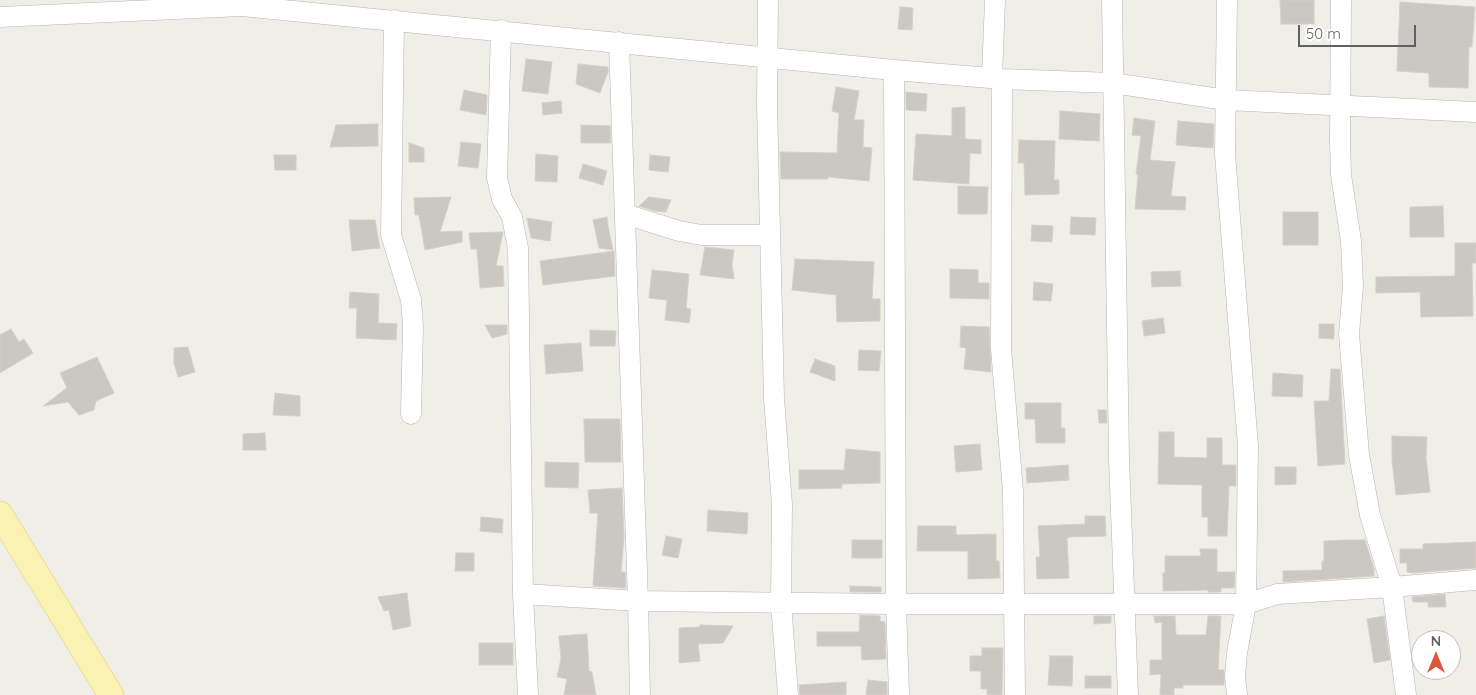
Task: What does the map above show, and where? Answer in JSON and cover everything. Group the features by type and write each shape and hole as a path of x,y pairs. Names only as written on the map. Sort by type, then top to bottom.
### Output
{"main road":[{"path":"0,514 112,695"}],"street":[{"path":"768,0 767,104 774,398 782,505 781,603 788,695"},
{"path":"995,0 1001,349 1013,490 1015,695"},
{"path":"1112,0 1119,459 1128,695"},
{"path":"1227,0 1225,154 1248,446 1246,604 1237,653 1235,676 1237,695"},
{"path":"1341,0 1339,106 1341,175 1351,241 1353,277 1349,334 1359,455 1370,515 1392,588 1406,695"},
{"path":"0,17 242,3 894,70 997,78 1113,82 1226,100 1476,112"},
{"path":"394,20 391,236 402,266 411,300 411,414"},
{"path":"501,30 497,178 502,199 512,217 518,248 523,594 528,695"},
{"path":"619,42 640,695"},
{"path":"894,70 896,604 900,695"},
{"path":"625,214 702,236 770,235"},
{"path":"523,594 638,601 781,603 1246,604 1277,594 1392,588 1476,580"}],"building":[{"path":"1280,0 1314,0 1314,24 1281,24"},
{"path":"1400,2 1475,7 1472,47 1469,47 1468,88 1429,87 1429,73 1397,71"},
{"path":"900,7 913,8 912,30 898,29"},
{"path":"526,59 552,62 548,94 522,91"},
{"path":"578,64 608,67 600,93 576,84"},
{"path":"836,87 859,91 854,120 864,120 863,147 872,148 869,181 828,177 828,179 781,179 780,152 837,153 839,113 832,111"},
{"path":"464,90 487,95 486,115 460,110"},
{"path":"906,92 927,94 926,111 906,110"},
{"path":"561,101 562,113 543,115 542,103"},
{"path":"965,107 965,139 981,140 981,154 970,153 969,184 913,180 916,134 952,136 952,108"},
{"path":"1060,111 1100,114 1099,141 1059,139"},
{"path":"1134,118 1155,121 1150,160 1175,162 1171,196 1186,197 1185,210 1135,209 1138,175 1136,174 1141,136 1132,135"},
{"path":"1178,121 1214,124 1213,148 1176,145"},
{"path":"378,124 378,146 330,147 336,125"},
{"path":"581,125 610,126 611,143 581,143"},
{"path":"1019,140 1055,141 1054,180 1059,180 1059,194 1025,195 1024,163 1018,163"},
{"path":"461,142 481,144 478,168 458,166"},
{"path":"409,143 424,148 424,162 409,162"},
{"path":"536,154 558,156 557,182 535,181"},
{"path":"274,155 296,155 296,170 275,170"},
{"path":"650,155 670,157 668,172 649,170"},
{"path":"583,164 607,171 603,185 579,178"},
{"path":"958,186 988,187 987,214 958,214"},
{"path":"451,197 440,232 462,231 462,242 425,250 419,215 415,215 414,198"},
{"path":"649,197 671,200 666,212 639,206"},
{"path":"1443,206 1444,237 1410,237 1410,207"},
{"path":"1283,212 1318,212 1318,245 1283,245"},
{"path":"607,217 613,250 599,248 593,220"},
{"path":"1071,217 1096,218 1095,235 1070,234"},
{"path":"527,218 552,222 550,241 531,238"},
{"path":"349,220 375,220 380,248 352,251"},
{"path":"1032,225 1053,226 1052,242 1031,241"},
{"path":"503,232 496,266 503,266 504,286 480,288 477,249 471,249 469,233"},
{"path":"1455,243 1476,243 1476,263 1472,263 1473,316 1421,317 1420,292 1376,293 1376,277 1455,276"},
{"path":"705,247 734,250 732,264 734,279 700,275"},
{"path":"614,251 615,276 543,285 540,261"},
{"path":"795,259 874,262 872,299 880,299 880,321 837,322 836,295 792,290"},
{"path":"950,269 978,270 978,283 989,283 989,299 950,298"},
{"path":"652,270 689,274 686,308 691,309 689,323 665,320 667,300 649,298"},
{"path":"1180,271 1181,286 1152,287 1151,272"},
{"path":"1034,282 1053,284 1051,301 1033,300"},
{"path":"350,292 379,294 378,323 397,324 396,340 356,338 357,308 349,308"},
{"path":"1163,318 1165,333 1144,336 1142,321"},
{"path":"1319,324 1334,324 1334,339 1319,338"},
{"path":"485,325 507,325 507,334 492,338"},
{"path":"961,326 989,327 991,372 964,369 966,348 960,347"},
{"path":"11,329 19,342 24,339 33,353 0,373 0,335"},
{"path":"590,330 616,331 615,346 590,346"},
{"path":"581,343 583,371 546,374 544,345"},
{"path":"188,347 195,372 178,377 174,363 174,348"},
{"path":"859,350 881,351 879,371 858,370"},
{"path":"97,357 114,393 96,401 94,410 79,415 68,402 43,406 67,388 60,373"},
{"path":"815,359 835,366 835,381 810,372"},
{"path":"1331,369 1340,369 1345,464 1318,466 1314,401 1329,401"},
{"path":"1273,373 1303,375 1302,397 1272,396"},
{"path":"275,393 300,396 300,416 273,415"},
{"path":"1025,403 1061,403 1061,428 1065,428 1065,443 1036,443 1035,419 1025,419"},
{"path":"1098,410 1106,410 1107,423 1099,423"},
{"path":"584,419 620,419 621,462 585,462"},
{"path":"1159,432 1174,432 1174,457 1207,458 1207,438 1222,438 1222,465 1236,465 1236,486 1229,486 1227,536 1208,536 1208,517 1202,517 1202,485 1158,484"},
{"path":"265,433 266,450 243,450 243,434"},
{"path":"1392,436 1427,437 1426,458 1430,492 1396,495 1392,461"},
{"path":"980,444 982,470 956,472 954,446"},
{"path":"846,449 880,452 880,483 842,484 842,488 799,489 799,470 844,470"},
{"path":"545,462 579,463 578,488 545,487"},
{"path":"1068,465 1069,480 1027,483 1026,468"},
{"path":"1275,467 1296,467 1296,484 1275,485"},
{"path":"622,488 624,537 621,572 625,572 626,588 593,586 598,513 590,513 588,490"},
{"path":"708,510 748,513 747,534 707,531"},
{"path":"1085,516 1105,516 1106,536 1069,537 1067,539 1069,578 1037,579 1036,557 1040,557 1038,526 1085,524"},
{"path":"481,517 503,519 502,533 480,531"},
{"path":"918,526 956,526 956,535 996,534 996,561 999,561 1000,578 968,579 968,551 917,551"},
{"path":"666,536 682,539 678,558 662,555"},
{"path":"852,540 882,540 882,558 852,558"},
{"path":"1365,540 1374,569 1374,576 1283,582 1283,571 1322,570 1324,541"},
{"path":"1476,542 1476,568 1412,573 1407,572 1407,563 1400,563 1400,549 1423,549 1423,544"},
{"path":"1200,549 1217,549 1217,572 1235,572 1234,588 1221,588 1221,592 1208,592 1208,590 1163,591 1165,556 1201,556"},
{"path":"456,553 474,553 474,571 455,571"},
{"path":"850,586 881,587 881,592 850,592"},
{"path":"407,593 411,626 393,630 389,610 384,611 378,597"},
{"path":"1445,594 1446,607 1428,607 1428,602 1413,602 1412,597"},
{"path":"860,615 880,616 880,621 885,622 886,659 862,660 861,646 817,646 817,632 859,632"},
{"path":"1094,616 1111,616 1111,623 1094,624"},
{"path":"1154,616 1175,616 1176,635 1206,635 1208,616 1221,616 1218,670 1224,670 1224,685 1183,685 1183,688 1174,688 1174,695 1160,695 1161,674 1150,675 1150,660 1162,660 1162,622 1155,623"},
{"path":"1384,616 1390,660 1374,663 1367,619"},
{"path":"700,625 733,626 723,643 698,644 700,661 679,663 679,628 700,627"},
{"path":"587,634 589,671 592,672 596,695 564,695 567,679 557,677 561,659 559,636"},
{"path":"479,643 513,643 513,665 479,665"},
{"path":"982,648 1003,648 1002,695 987,695 987,689 981,689 981,671 970,671 970,656 982,656"},
{"path":"1050,656 1073,656 1072,686 1048,685"},
{"path":"1085,676 1111,676 1111,688 1085,688"},
{"path":"868,680 887,682 887,695 866,695"},
{"path":"846,682 846,695 800,695 799,685"}]}
